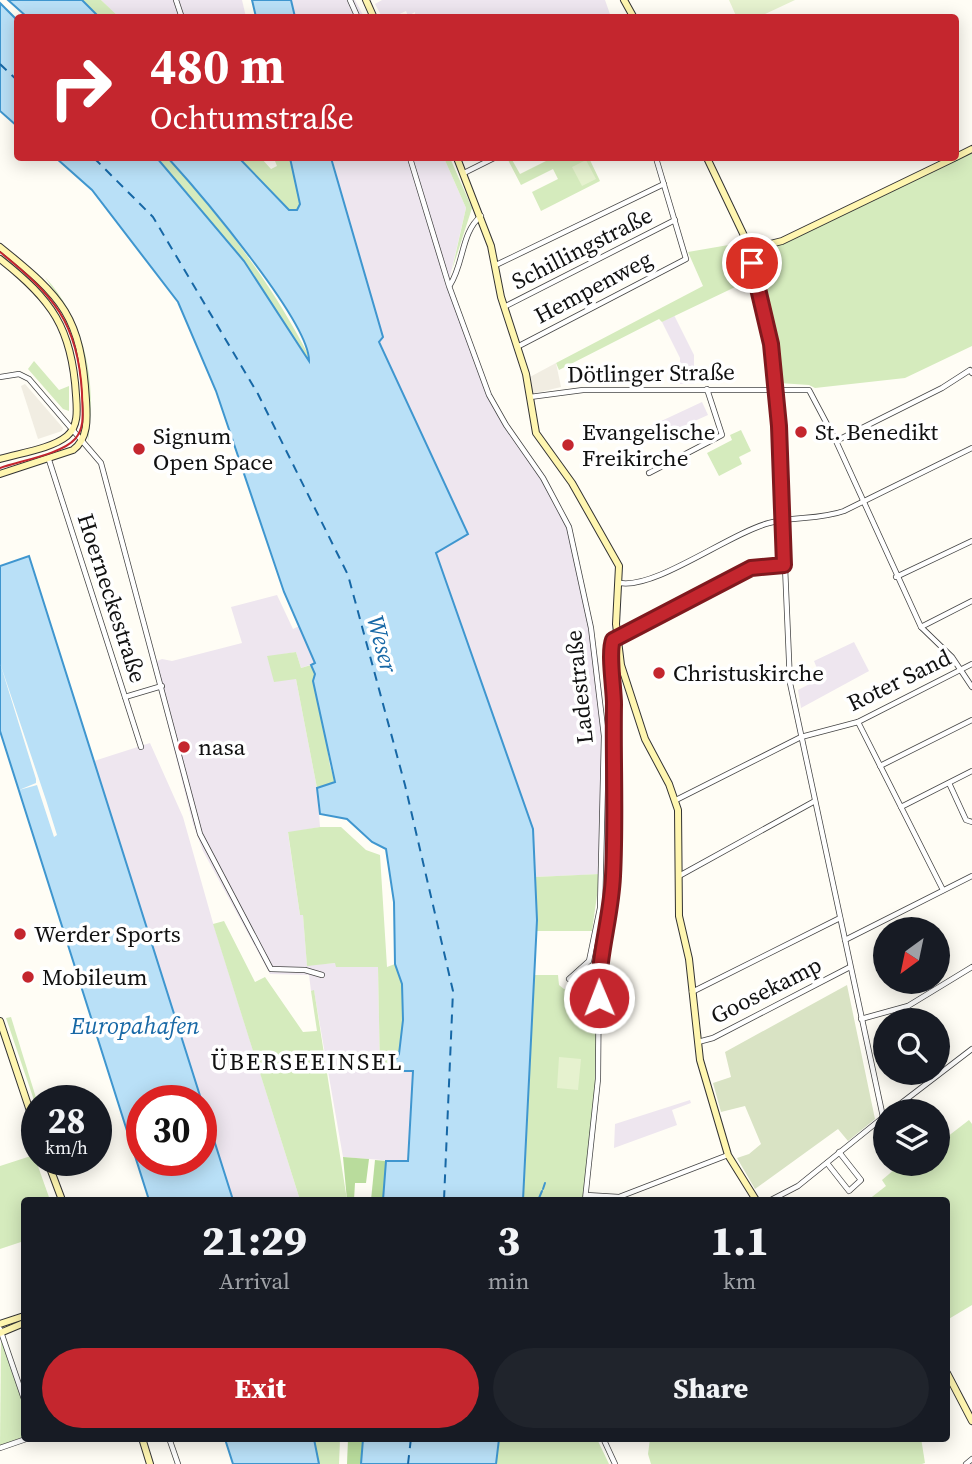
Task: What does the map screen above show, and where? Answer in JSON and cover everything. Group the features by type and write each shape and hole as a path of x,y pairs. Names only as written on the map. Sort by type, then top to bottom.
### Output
{"street":[{"name":"Ladestraße","path":"411,161 449,286 496,410 542,478 569,527 598,664 604,736 600,908 589,961 569,979"},
{"path":"458,161 481,216 496,265 504,307 526,374 536,433 572,483 616,559 620,583 617,636 621,665 640,725 676,800 679,820 679,916 692,992 697,1042 728,1155 755,1197"},
{"path":"464,173 488,161"},
{"path":"657,161 675,220"},
{"path":"709,161 752,247 750,257 769,328 779,426 790,683 880,1099"},
{"path":"752,247 782,241 947,161"},
{"path":"496,265 664,184"},
{"path":"449,286 456,275 470,228 481,216"},
{"name":"Hempenweg","path":"517,347 686,259 675,220"},
{"name":"Schillingstraße","path":"504,307 675,220"},
{"path":"0,247 51,290 73,324 84,366 87,417 82,440 74,450 0,474"},
{"path":"0,259 46,300 67,336 76,388 76,420 72,430 56,441 0,459"},
{"path":"0,271 7,265"},
{"path":"971,372 836,441 921,627 961,669 972,687"},
{"path":"0,377 13,374 24,376 101,463 200,834 271,969 305,970 322,975"},
{"path":"649,473 722,435 707,389"},
{"name":"Dötlinger Straße","path":"529,397 583,390 809,390 836,441"},
{"path":"620,583 640,583 738,535 769,523 827,516 864,502 972,448"},
{"name":"Hoerneckestraße","path":"49,460 141,747"},
{"path":"896,577 972,541"},
{"path":"585,1197 598,1079 599,961 613,877 617,786 614,673 611,654 613,640 751,568 784,565"},
{"path":"921,627 972,601"},
{"name":"Roter Sand","path":"676,800 801,737 858,722 972,664"},
{"path":"125,697 162,686"},
{"path":"880,766 972,720"},
{"path":"858,722 943,890"},
{"path":"604,736 614,736"},
{"path":"901,807 972,771"},
{"path":"949,782 966,820 972,822"},
{"path":"678,876 814,801"},
{"path":"845,940 972,876"},
{"path":"692,992 840,918"},
{"name":"Goosekamp","path":"697,1042 713,1038 850,967"},
{"path":"861,1019 908,1006 972,967"},
{"path":"0,1021 21,1085"},
{"path":"907,1099 972,1049"},
{"path":"777,1197 797,1186 873,1125"},
{"path":"827,1163 849,1191 862,1180 839,1152"},
{"path":"602,1197 619,1196 728,1155"},
{"path":"53,1176 61,1197"},
{"path":"0,1329 21,1318"},
{"path":"0,1329 21,1325"},
{"path":"0,1329 21,1390"},
{"path":"950,1379 972,1421"},
{"path":"0,1448 21,1442"},
{"path":"143,1442 150,1464"},
{"path":"170,1442 178,1464"},
{"path":"606,1442 615,1464"},
{"path":"966,1464 972,1459"}],"shaded area":[{"path":"101,0 242,0 245,14 116,14"},
{"path":"291,0 355,0 362,14 294,14"},
{"path":"382,0 605,0 610,14 407,14 406,11 400,14 380,14 375,4"},
{"path":"333,161 445,161 466,208 449,281 497,409 543,477 569,528 599,664 607,799 604,874 535,877 533,829 436,552 468,534 379,341"},
{"path":"674,315 694,355 694,384 680,384 680,358 662,322"},
{"path":"556,363 561,387 532,394 528,378"},
{"path":"25,384 63,428 62,431 38,439 21,386"},
{"path":"702,402 708,415 648,442 642,430"},
{"path":"277,595 293,629 299,626 316,663 301,668 296,652 267,657 296,679 317,788 320,827 288,833 300,915 303,914 307,965 336,963 336,967 378,967 380,1071 413,1071 408,1162 343,1157 309,975 270,974 203,851 193,824 152,663 162,659 172,661 242,643 231,607"},
{"path":"854,642 869,671 801,708 798,690 821,678 814,661"},
{"path":"150,743 183,817 213,923 299,1197 232,1197 217,1149 217,1085 197,1085 94,761"},
{"path":"690,1100 691,1103 672,1110 677,1125 614,1148 615,1124"}],"green space":[{"path":"82,0 101,0 116,14 96,14"},
{"path":"729,0 795,0 765,14 735,14"},
{"path":"972,153 972,346 905,378 815,388 809,385 779,383 775,339 755,255"},
{"path":"160,161 171,161 244,252 278,301 308,354 309,362 244,261"},
{"path":"242,161 264,161 271,169 277,166 275,161 291,161 300,198 297,210 289,210"},
{"path":"445,161 451,161 472,208 452,270 466,208"},
{"path":"509,161 513,161 520,174 546,161 590,161 600,181 541,211 532,192 558,179 553,169 521,185"},
{"path":"587,161 596,179 582,186 572,167"},
{"path":"740,243 754,278 662,322 659,319 559,370 556,363 703,286 688,252"},
{"path":"45,277 70,313 79,333 85,354 91,397 88,442 86,368 82,344 68,312"},
{"path":"34,361 59,390 69,386 69,411 63,409 28,369"},
{"path":"741,430 751,451 739,457 742,464 719,476 707,453 732,440 730,435"},
{"path":"296,652 301,668 311,665 315,674 335,782 317,788 296,679 274,682 267,656"},
{"path":"341,827 366,850 380,855 387,967 395,964 402,984 403,1020 399,1054 389,1071 380,1071 378,967 336,967 335,963 307,966 303,915 300,915 288,832"},
{"path":"600,874 592,931 537,931 535,877"},
{"path":"224,921 255,982 265,977 303,1032 317,1031 311,991 314,990 347,1197 299,1197 213,924"},
{"path":"597,964 596,1085 583,1197 523,1197 534,975 558,975 559,985 564,989 573,987 591,965"},
{"path":"847,985 873,1109 873,1121 848,1141 838,1129 755,1189 737,1158 749,1154 761,1144 745,1106 721,1112 713,1083 731,1077 725,1052"},
{"path":"11,1017 32,1085 29,1085 6,1018"},
{"path":"559,1057 581,1059 578,1090 557,1088"},
{"path":"969,1120 972,1124 972,1305 950,1318 950,1197 872,1197 886,1186 882,1180 887,1176 950,1176 950,1135"},
{"path":"343,1157 369,1159 366,1183 355,1183 354,1197 347,1197"},
{"path":"21,1159 21,1176 41,1176 49,1197 21,1197 21,1242 0,1249 0,1166"},
{"path":"375,1160 386,1161 383,1197 371,1197"},
{"path":"1,1340 21,1398 21,1438 0,1446"},
{"path":"315,1442 340,1442 339,1464 319,1464"},
{"path":"348,1442 363,1442 361,1464 347,1464"},
{"path":"499,1442 598,1442 609,1464 496,1464"},
{"path":"650,1442 922,1442 925,1463 651,1464 648,1454"}],"water":[{"path":"8,0 82,0 96,14 24,14"},
{"path":"252,0 291,0 294,14 255,14"},
{"path":"0,3 14,17 14,123 0,111"},
{"name":"Weser","path":"59,161 160,161 244,261 309,361 304,342 292,317 273,288 226,226 171,161 242,161 289,210 297,210 300,204 291,161 332,161 383,337 379,342 468,534 436,553 533,829 537,920 523,1197 383,1197 386,1161 408,1161 413,1071 389,1071 399,1054 403,1020 402,984 395,964 394,902 386,849 372,842 347,819 320,814 317,788 335,782 313,681 315,674 311,665 315,663 284,592 216,391 178,302 92,190"},
{"name":"Europahafen","path":"29,556 197,1085 126,1085 126,1128 0,731 0,566"},
{"name":"Europahafen","path":"217,1149 232,1197 148,1197 141,1176 217,1176"},
{"path":"226,1442 315,1442 319,1464 233,1464"},
{"path":"363,1442 499,1442 496,1464 361,1464"}],"pier":[{"path":"0,663 57,835 54,837 37,785 19,790 36,783 36,779"}],"waterway":[{"path":"543,1189 545,1183"},
{"path":"539,1197 542,1191"}],"ferry route":[{"path":"0,64 14,77"},
{"path":"97,161 153,217 258,394 348,575 405,785 453,991 444,1197"},
{"path":"408,1464 411,1442"}],"tram line":[{"path":"0,252 35,282 59,312 68,329 80,368 83,411 81,429 69,444 51,453 0,468"}],"place":[{"name":"St. Benedikt","path":"801,432"},
{"name":"Evangelische Freikirche","path":"568,445"},
{"name":"Signum Open Space","path":"139,449"},
{"name":"Christuskirche","path":"659,673"},
{"name":"nasa","path":"184,747"},
{"name":"Werder Sports","path":"20,934"},
{"name":"Mobileum","path":"28,977"}],"district":[{"name":"ÜBERSEEINSEL","path":"307,1062"}],"route":[{"path":"599,998 599,961 613,877 617,775 611,654 613,640 751,568 784,565 779,426 771,344 760,287 752,263"}]}
